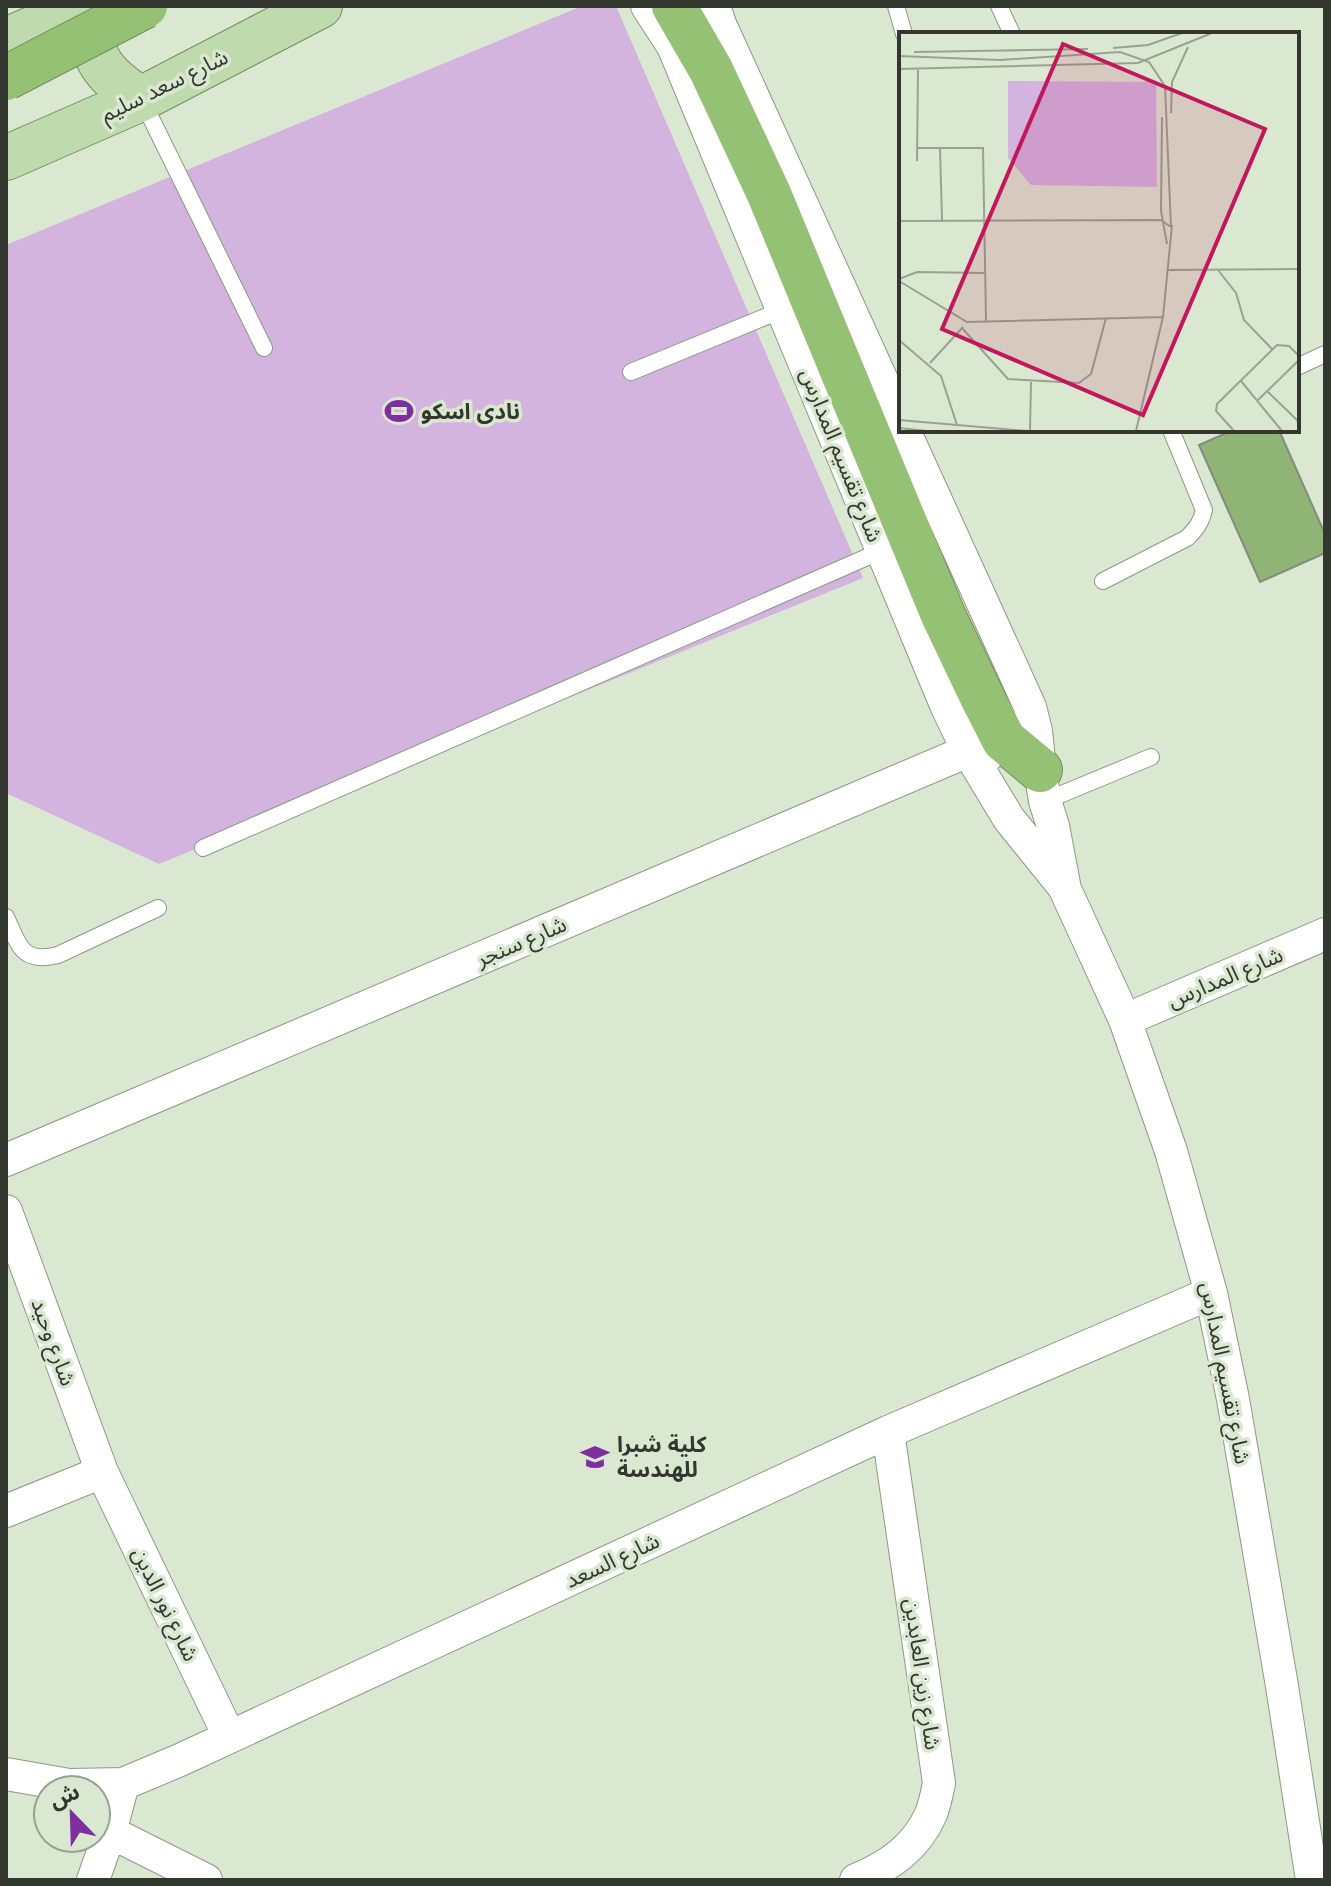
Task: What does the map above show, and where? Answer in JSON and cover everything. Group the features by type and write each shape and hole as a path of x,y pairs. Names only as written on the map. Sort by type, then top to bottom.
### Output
{"highway":[{"path":"7,46 145,6"},
{"path":"674,6 711,70 769,194 943,615 1004,740 1042,786"}],"main road":[{"path":"7,46 86,6 100,65 120,85 141,99"},
{"name":"شارع سعد سليم","path":"6,158 141,99 320,6"}],"street":[{"name":"شارع تقسيم المدارس","path":"647,6 673,46 930,670 968,751 1009,819 1064,887 1125,1020 1171,1151 1211,1293 1233,1399 1312,1880"},
{"path":"714,6 899,418"},
{"name":"شارع تقسيم المدارس","path":"905,432 1030,707 1042,786 1064,887"},
{"path":"968,751 1042,786"},
{"name":"شارع سنجر","path":"6,1160 968,751"},
{"name":"شارع المدارس","path":"1125,1020 1325,934"},
{"name":"شارع وحيد","path":"6,1211 102,1472"},
{"name":"شارع السعد","path":"6,1774 69,1785 123,1784 888,1432 1211,1293"},
{"name":"شارع زين العابدين","path":"856,1880 893,1862 916,1840 931,1813 939,1783 888,1432"},
{"path":"6,1511 102,1472"},
{"name":"شارع نور الدين","path":"102,1472 229,1736"},
{"path":"112,1825 123,1784"},
{"path":"112,1833 206,1880"},
{"path":"93,1880 102,1854"}],"lane":[{"path":"896,6 903,32"},
{"path":"999,6 1011,32"},
{"path":"141,99 264,348"},
{"path":"631,372 782,310"},
{"path":"1299,366 1325,354"},
{"path":"1103,581 1187,538 1202,521 1204,510 1172,432"},
{"path":"203,848 881,551"},
{"path":"1042,786 1151,757"},
{"path":"6,917 25,954 44,959 158,908"}],"shaded area":[{"name":"نادى اسكو","path":"582,6 616,6 863,578 159,864 6,793 6,245"}],"building":[{"path":"1228,432 1280,432 1325,534 1325,553 1260,582 1199,445"}],"place":[{"name":"نادى اسكو","path":"399,411"},
{"name":"كلية شبرا للهندسة","path":"595,1457"}]}
